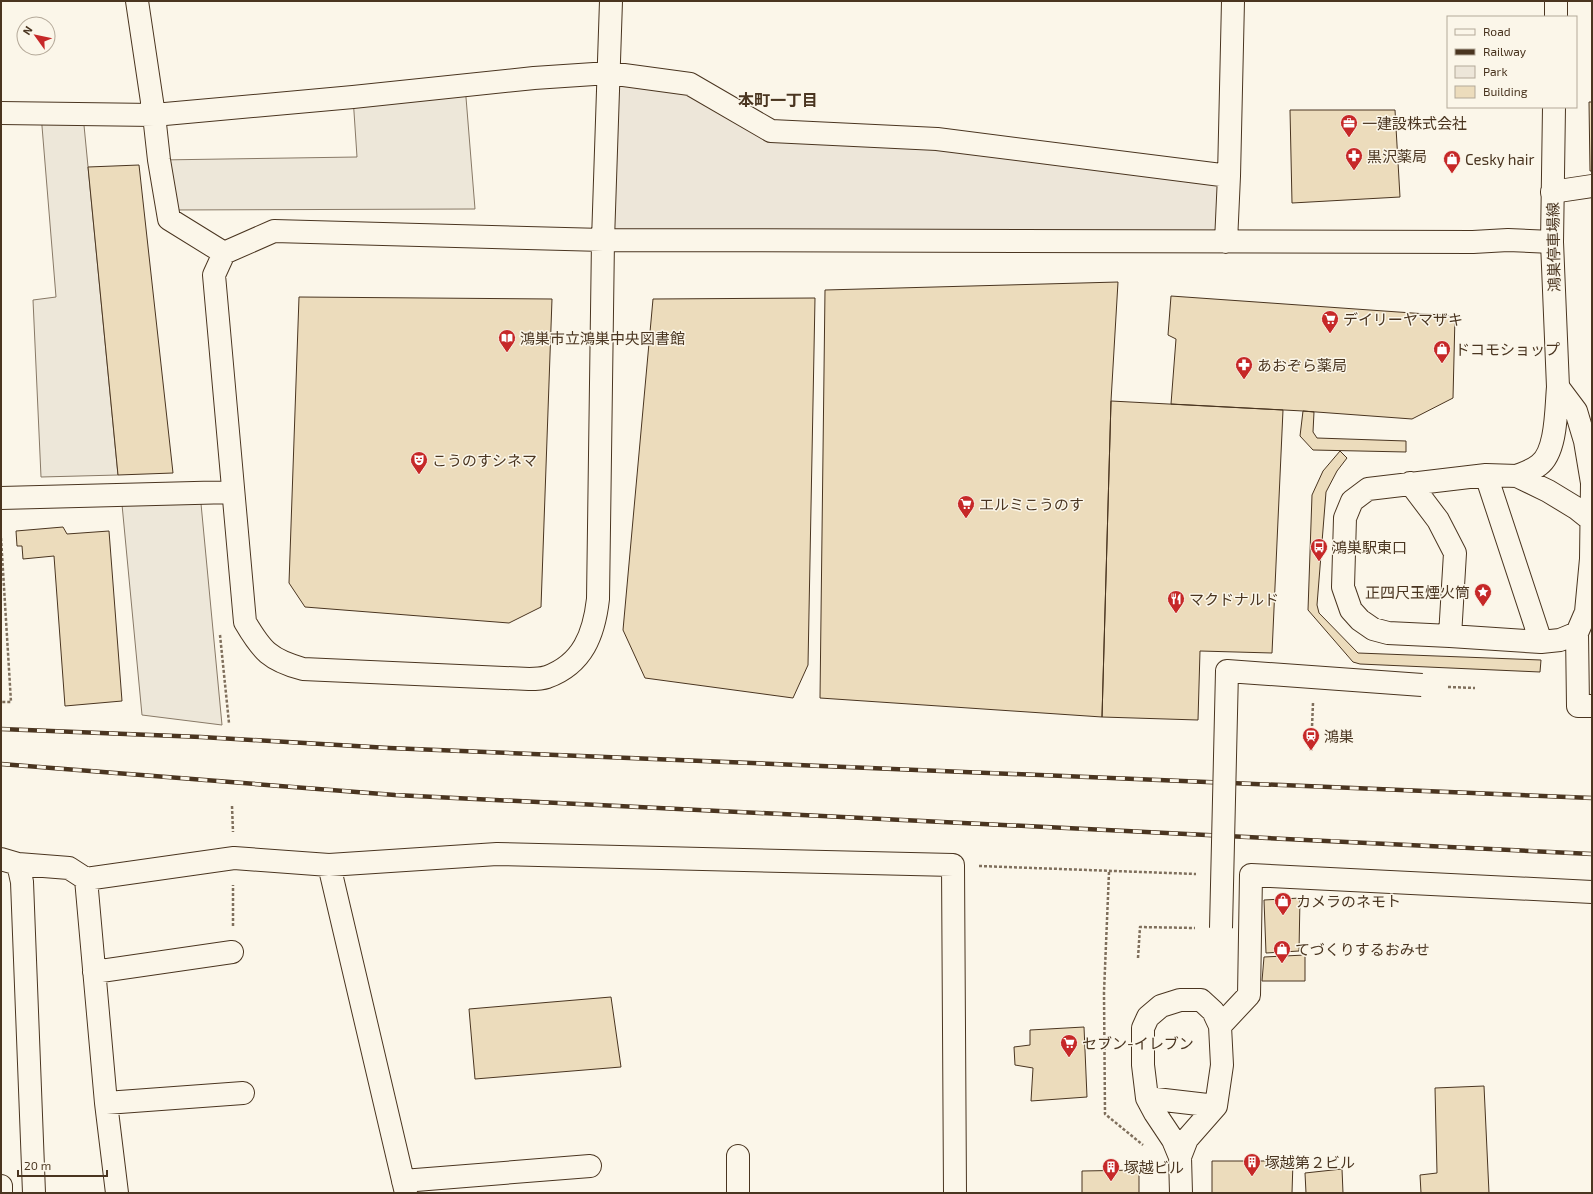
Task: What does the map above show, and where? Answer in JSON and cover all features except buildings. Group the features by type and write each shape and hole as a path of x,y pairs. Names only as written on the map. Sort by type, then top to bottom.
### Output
{"street":[{"path":"137,1 154,115 159,160 169,219 224,253"},
{"path":"611,1 603,240 598,599 596,618 591,634 585,646 575,659 562,669 546,677 528,679 303,669 284,664 266,652 254,639 245,622 214,275 224,253 274,231 603,240 1226,242 1473,242 1508,240 1552,242"},
{"path":"1226,242 1233,1"},
{"path":"1556,1 1556,16"},
{"path":"1,113 154,115 353,97 534,78 609,73 690,84 771,131 937,139 1229,176"},
{"name":"鴻巣停車場線","path":"1516,476 1540,465 1550,451 1554,426 1558,387 1552,242 1554,108"},
{"path":"1552,192 1592,186"},
{"path":"1558,387 1576,411 1585,441 1592,484 1592,559 1586,612 1577,633 1578,706 1592,706"},
{"path":"1577,633 1560,640 1541,642 1388,633 1373,629 1360,620 1351,610 1343,588 1345,518 1352,501 1368,489 1486,475 1516,476 1548,491 1576,508 1591,520"},
{"path":"1486,475 1541,642"},
{"path":"1410,484 1438,520 1455,552 1450,636"},
{"path":"1,498 233,492"},
{"path":"1221,928 1227,672 1422,685"},
{"path":"10,862 69,868 86,879 234,858 329,865 497,854 953,865 955,1193"},
{"path":"10,862 22,882 34,1193"},
{"path":"329,865 405,1187 590,1166"},
{"path":"1220,1026 1249,995 1251,875 1592,892"},
{"path":"86,879 106,1103 117,1193"},
{"path":"94,972 232,952"},
{"path":"1180,1157 1187,1139 1216,1106 1222,1065 1220,1026 1213,1011 1201,1000 1180,1000 1161,1006 1148,1017 1143,1028 1143,1058 1147,1098 1173,1140 1180,1157 1181,1193"},
{"path":"106,1103 243,1093"},
{"path":"1147,1098 1216,1106"},
{"path":"738,1156 738,1193"},
{"path":"1,1186 1,1193"}],"path":[{"path":"1,538 11,702 1,702"},
{"path":"1311,751 1314,678"},
{"path":"953,865 1109,872 1204,874"},
{"path":"1138,958 1140,927 1221,928"}],"green space":[{"path":"609,73 690,84 771,131 1229,176 1226,242 603,240"}],"shaded area":[{"path":"465,85 475,209 167,210 159,160 357,157 353,97"},
{"path":"41,114 83,115 118,475 41,477 33,300 56,297"},
{"path":"200,493 222,725 142,715 121,494"}],"railway":[{"path":"1,729 201,737 389,748 1592,798"},
{"path":"1,764 395,795 1592,854"}],"place":[{"name":"一建設株式会社","path":"1349,138"},
{"name":"黒沢薬局","path":"1354,171"},
{"name":"Cesky hair","path":"1452,174"},
{"name":"デイリーヤマザキ","path":"1330,334"},
{"name":"鴻巣市立鴻巣中央図書館","path":"507,353"},
{"name":"ドコモショップ","path":"1442,364"},
{"name":"あおぞら薬局","path":"1244,380"},
{"name":"こうのすシネマ","path":"419,475"},
{"name":"エルミこうのす","path":"966,519"},
{"name":"鴻巣駅東口","path":"1319,562"},
{"name":"正四尺玉煙火筒","path":"1483,607"},
{"name":"マクドナルド","path":"1176,614"},
{"name":"鴻巣","path":"1311,751"},
{"name":"カメラのネモト","path":"1283,916"},
{"name":"てづくりするおみせ","path":"1282,964"},
{"name":"セブン-イレブン","path":"1069,1058"},
{"name":"塚越第２ビル","path":"1252,1177"},
{"name":"塚越ビル","path":"1111,1182"}],"district":[{"name":"本町一丁目","path":"778,99"}]}
